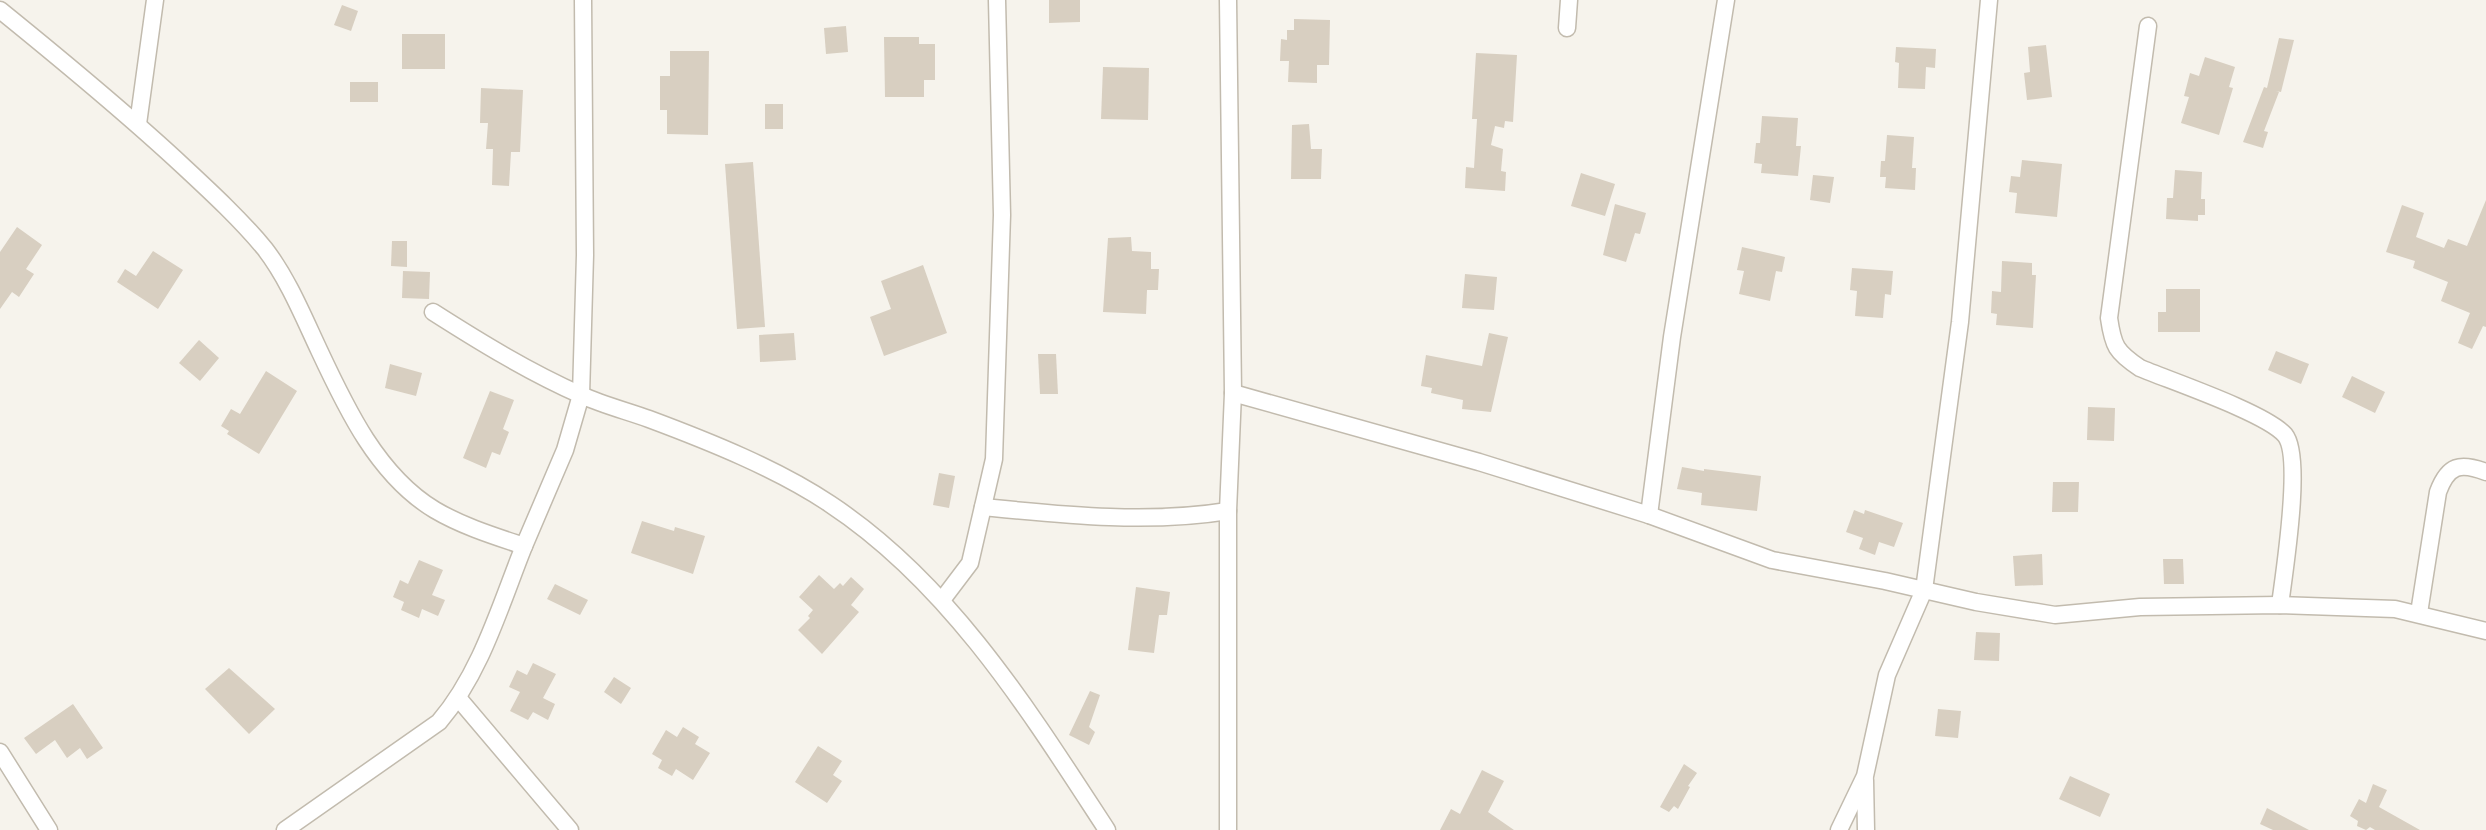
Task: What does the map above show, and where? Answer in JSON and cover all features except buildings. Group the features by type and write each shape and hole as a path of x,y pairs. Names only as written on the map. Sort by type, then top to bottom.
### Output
{"street":[{"path":"138,124 155,0"},
{"path":"285,830 439,722 459,699 475,669 565,450 581,395 585,255 583,0"},
{"path":"942,600 970,563 994,459 1001,230 997,0"},
{"path":"1228,0 1233,393 1228,511 1228,830"},
{"path":"1567,28 1569,0"},
{"path":"1649,515 1672,337 1726,0"},
{"path":"1866,830 1865,776 1887,675 1924,590 1960,322 1989,0"},
{"path":"0,10 138,124 204,186 265,250 298,305 358,424 404,488 454,519 524,546"},
{"path":"2148,26 2109,318 2112,342 2123,356 2140,368 2267,421 2286,436 2293,472 2280,605"},
{"path":"433,312 505,357 581,395 707,443 830,504 904,563 942,600 1024,707 1107,830"},
{"path":"1233,393 1479,462 1649,515 1772,560 1976,602 2055,615 2140,607 2280,605 2395,609 2486,631"},
{"path":"2419,613 2438,492 2443,478 2453,469 2469,465 2486,472"},
{"path":"983,507 1060,515 1171,517 1228,511"},
{"path":"459,699 570,830"},
{"path":"0,752 49,830"},
{"path":"1839,830 1865,776"}]}
